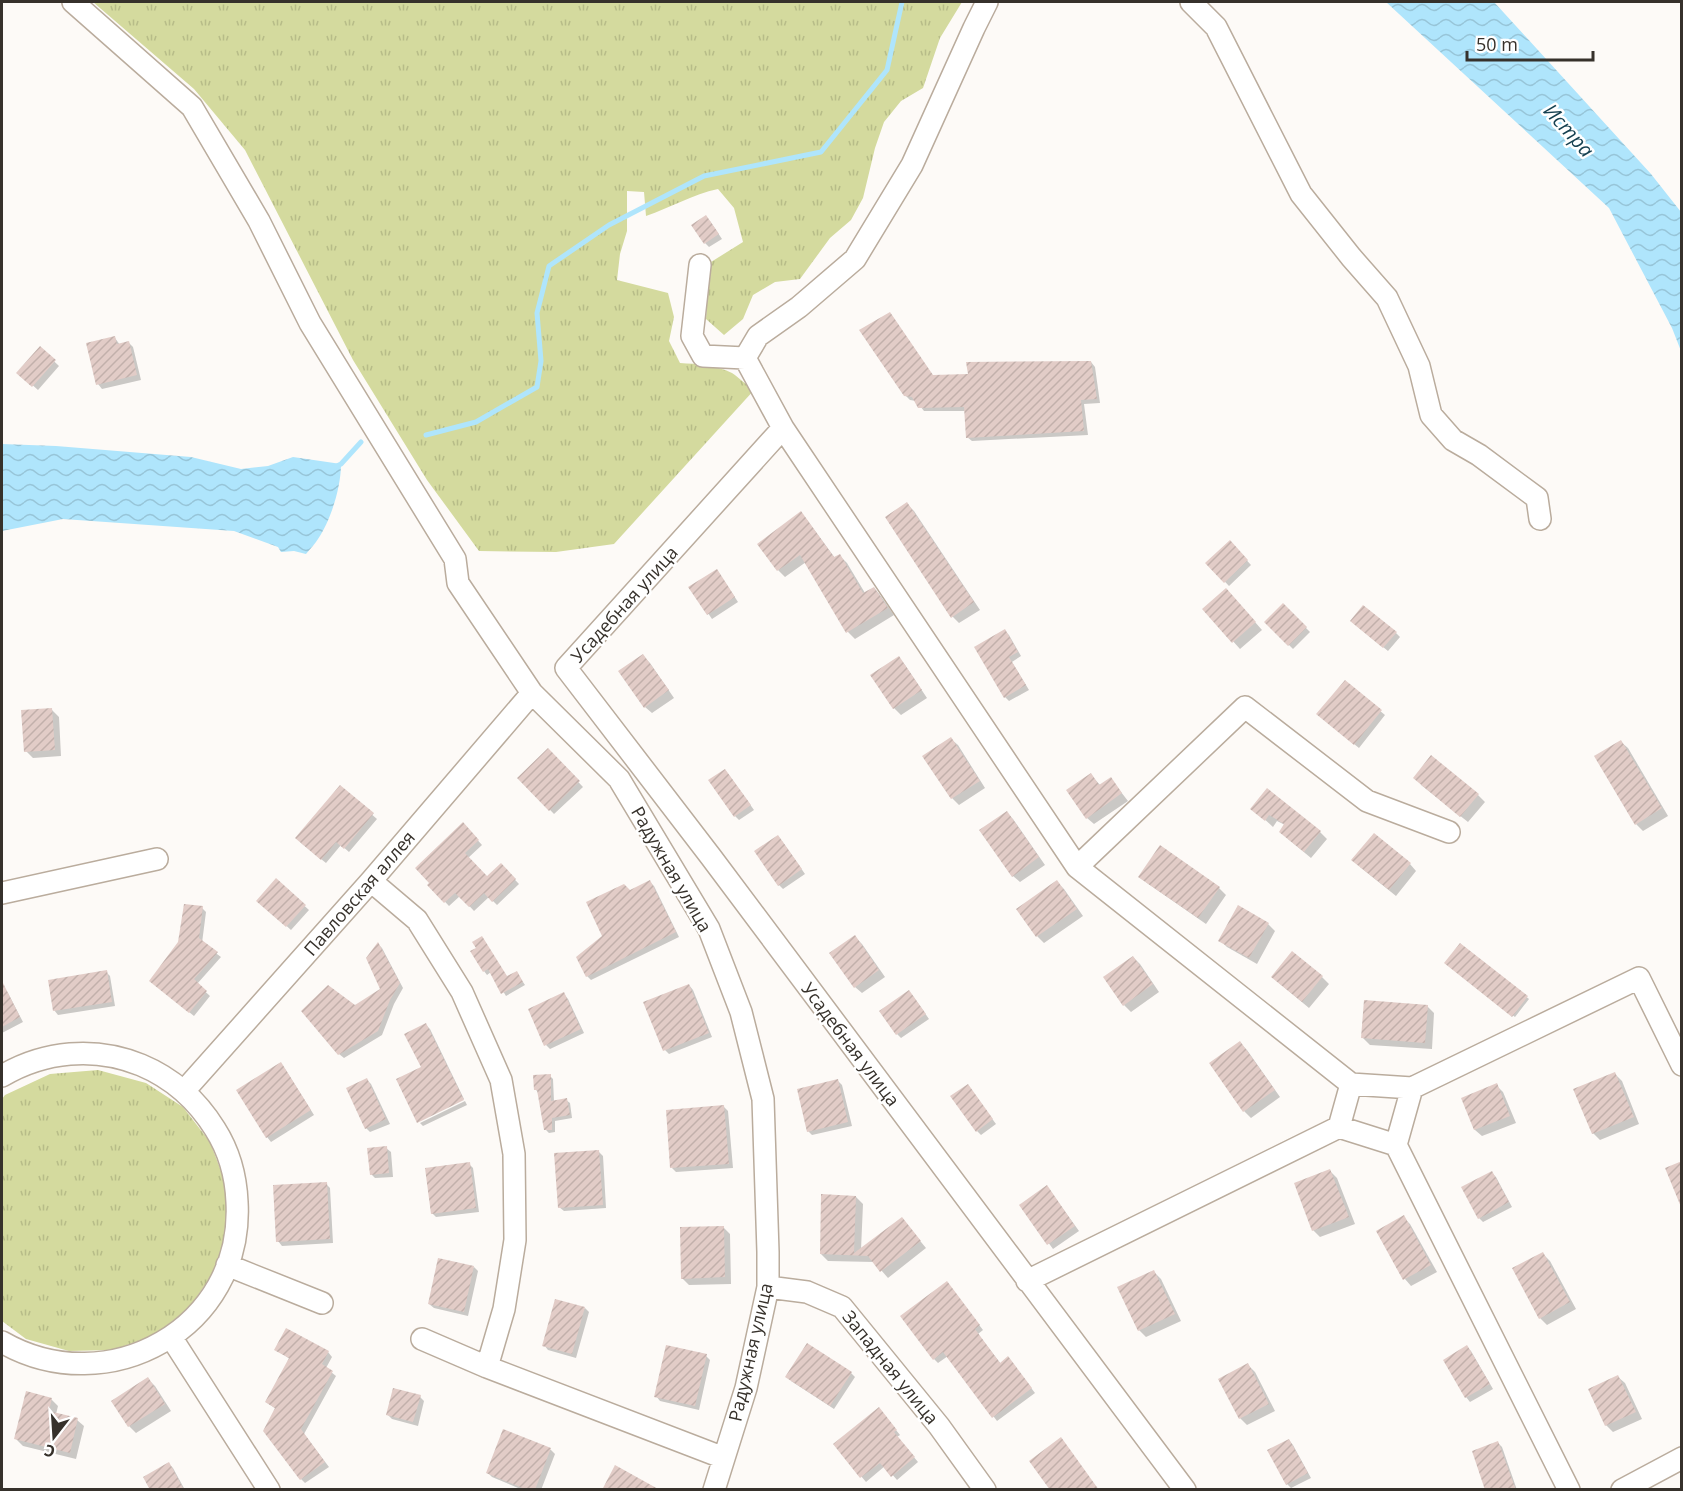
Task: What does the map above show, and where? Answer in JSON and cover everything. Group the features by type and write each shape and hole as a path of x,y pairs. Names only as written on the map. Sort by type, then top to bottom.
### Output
{"street":[{"name":"Радужная улица","path":"73,2 192,107 259,221 310,323 455,559 458,583 532,693 619,779 709,929 741,1012 762,1099 768,1252 768,1287 746,1388 714,1490"},
{"path":"745,358 758,336 799,307 855,259 912,165 987,2"},
{"path":"1191,2 1216,27 1301,194 1387,298 1419,366 1431,414 1453,440 1479,455 1537,498 1540,519"},
{"path":"700,264 692,336 703,356 745,358"},
{"path":"745,358 783,428 1077,867 1351,1084 1412,1088 1639,978 1682,1065"},
{"name":"Усадебная улица","path":"783,428 566,668 711,857 1185,1490"},
{"name":"Павловская аллея","path":"184,1091 371,881 532,693"},
{"path":"1077,867 1245,707 1367,801 1449,832"},
{"path":"2,893 157,860"},
{"path":"371,881 417,920 462,992 501,1080 514,1154 515,1240 504,1310 487,1367"},
{"path":"2,1076 50,1056 91,1053 131,1061 168,1079 198,1105 214,1128 227,1154 237,1190 237,1219 233,1247 227,1265 219,1282 198,1312 171,1337 134,1356 94,1364 53,1362 33,1357 2,1342"},
{"path":"1340,1127 1351,1084"},
{"path":"1412,1088 1396,1144 1569,1490"},
{"path":"1027,1281 1340,1127 1396,1144"},
{"path":"227,1265 322,1303"},
{"name":"Западная улица","path":"768,1287 807,1292 842,1307 939,1425 985,1490"},
{"path":"171,1337 269,1490"},
{"path":"422,1339 487,1367 724,1458"},
{"path":"1622,1490 1682,1458"}],"green space":[{"path":"93,2 962,2 940,38 923,88 901,101 884,122 863,198 851,220 830,238 800,279 775,282 753,295 743,319 724,335 706,319 709,268 711,262 743,242 734,208 718,189 646,216 644,192 627,191 627,231 620,254 617,280 668,293 674,317 669,341 680,363 706,365 726,370 755,389 614,544 556,552 479,551 427,480 353,360 245,150 194,89"},
{"path":"98,1070 146,1083 183,1107 210,1142 226,1184 227,1228 215,1270 190,1307 155,1335 113,1350 69,1351 26,1339 2,1321 2,1099 5,1095 50,1074"}],"water":[{"name":"Истра","path":"1386,2 1494,2 1651,174 1681,212 1681,351 1672,328 1609,208"},
{"path":"2,444 191,457 241,469 268,466 293,457 341,464 341,473 331,513 317,541 306,554 294,551 281,552 278,547 234,531 63,519 2,531"}],"building":[{"path":"706,215 719,234 704,244 691,225"},
{"path":"890,312 933,375 968,374 966,362 1091,361 1097,399 1081,400 1084,431 966,438 964,407 918,408 912,397 904,396 859,330"},
{"path":"115,336 117,344 129,341 137,375 96,385 86,343"},
{"path":"40,346 56,360 32,387 16,373"},
{"path":"907,502 974,602 951,618 885,517"},
{"path":"801,511 834,557 840,554 863,593 874,587 888,608 846,633 800,555 777,571 757,544"},
{"path":"1230,540 1248,560 1224,583 1205,563"},
{"path":"717,569 735,597 707,615 688,587"},
{"path":"1226,588 1256,622 1232,643 1202,609"},
{"path":"1283,603 1307,627 1288,646 1264,622"},
{"path":"1363,605 1397,632 1383,648 1350,621"},
{"path":"1005,629 1018,652 1009,657 1026,685 1004,698 974,647"},
{"path":"643,654 669,690 644,708 618,671"},
{"path":"899,656 922,690 893,709 870,675"},
{"path":"1345,680 1382,710 1354,745 1316,714"},
{"path":"52,708 55,750 24,752 21,710"},
{"path":"951,737 980,781 951,799 922,756"},
{"path":"1621,740 1662,808 1635,825 1594,756"},
{"path":"548,748 580,781 549,811 517,778"},
{"path":"1431,755 1479,794 1460,817 1413,778"},
{"path":"725,769 751,805 734,817 708,780"},
{"path":"1091,773 1099,785 1111,777 1122,793 1086,819 1066,790"},
{"path":"340,785 374,813 344,849 336,842 321,860 295,838"},
{"path":"1267,788 1321,831 1304,852 1279,832 1284,824 1269,815 1265,821 1250,809"},
{"path":"1007,811 1039,857 1012,877 979,830"},
{"path":"463,822 479,840 465,853 487,876 501,863 516,879 492,902 484,893 469,907 455,893 444,903 415,868"},
{"path":"1374,833 1411,863 1389,890 1351,860"},
{"path":"778,835 802,869 778,886 754,851"},
{"path":"1160,845 1220,887 1198,918 1138,877"},
{"path":"276,878 306,905 286,927 256,901"},
{"path":"650,880 676,932 586,977 576,957 602,936 586,902 624,884 630,890"},
{"path":"1057,880 1077,909 1036,937 1016,909"},
{"path":"184,904 203,906 199,938 218,952 194,979 207,991 189,1013 149,981 178,942"},
{"path":"1238,905 1269,923 1249,958 1218,941"},
{"path":"855,935 879,970 854,988 829,953"},
{"path":"482,936 507,976 517,971 523,982 501,994 488,969 483,972 470,951 476,948 472,942"},
{"path":"378,942 400,983 390,1000 378,1031 338,1055 301,1011 328,985 355,1005 380,989 366,958"},
{"path":"1460,943 1528,996 1512,1017 1444,963"},
{"path":"1292,951 1323,976 1302,1002 1271,977"},
{"path":"1133,956 1153,984 1123,1006 1103,977"},
{"path":"107,970 112,1002 53,1011 48,980"},
{"path":"2,981 20,1017 2,1027"},
{"path":"689,984 709,1033 663,1051 643,1002"},
{"path":"909,990 926,1014 896,1035 879,1011"},
{"path":"564,992 581,1029 544,1046 528,1009"},
{"path":"1364,1000 1428,1005 1425,1043 1361,1038"},
{"path":"426,1023 464,1100 417,1123 396,1079 421,1067 404,1034"},
{"path":"1240,1041 1275,1090 1243,1112 1209,1063"},
{"path":"281,1062 311,1110 266,1138 236,1090"},
{"path":"1615,1072 1634,1117 1592,1134 1573,1089"},
{"path":"551,1074 551,1101 567,1098 570,1115 552,1118 552,1130 544,1130 537,1090 534,1090 533,1075"},
{"path":"367,1078 386,1119 365,1129 346,1088"},
{"path":"838,1079 848,1122 807,1132 797,1089"},
{"path":"1497,1083 1510,1116 1474,1130 1461,1098"},
{"path":"968,1084 993,1119 976,1132 950,1096"},
{"path":"724,1105 729,1164 670,1168 666,1110"},
{"path":"387,1146 389,1173 370,1175 367,1148"},
{"path":"599,1150 603,1205 558,1208 554,1153"},
{"path":"1682,1161 1682,1207 1681,1207 1665,1168"},
{"path":"470,1162 476,1208 431,1214 425,1168"},
{"path":"1330,1169 1349,1217 1312,1231 1294,1183"},
{"path":"1492,1171 1509,1202 1478,1219 1461,1187"},
{"path":"327,1182 330,1239 276,1242 273,1185"},
{"path":"1047,1185 1075,1226 1047,1245 1019,1205"},
{"path":"821,1194 856,1196 854,1253 902,1217 921,1241 880,1272 868,1256 820,1254"},
{"path":"1404,1215 1431,1265 1403,1280 1376,1231"},
{"path":"724,1226 725,1277 681,1279 680,1227"},
{"path":"1543,1252 1570,1302 1539,1319 1512,1268"},
{"path":"438,1258 474,1266 464,1312 428,1304"},
{"path":"1154,1270 1175,1314 1138,1331 1117,1287"},
{"path":"947,1281 980,1325 975,1329 1000,1363 1008,1356 1032,1388 992,1418 943,1352 933,1360 900,1316"},
{"path":"555,1299 585,1307 572,1354 542,1346"},
{"path":"286,1328 329,1351 322,1364 333,1371 301,1429 325,1462 300,1480 263,1431 275,1408 265,1402 289,1358 274,1350"},
{"path":"807,1343 852,1372 830,1406 785,1377"},
{"path":"666,1345 707,1354 695,1406 654,1397"},
{"path":"1467,1345 1490,1384 1465,1398 1443,1360"},
{"path":"1248,1363 1269,1404 1239,1419 1218,1379"},
{"path":"1618,1375 1636,1412 1605,1426 1588,1389"},
{"path":"148,1377 165,1404 128,1427 111,1401"},
{"path":"393,1388 421,1395 413,1422 386,1415"},
{"path":"26,1391 52,1398 49,1411 78,1418 70,1453 14,1439"},
{"path":"879,1407 897,1430 894,1432 915,1457 891,1477 880,1463 860,1478 833,1444"},
{"path":"503,1429 551,1448 535,1490 527,1490 486,1473"},
{"path":"1061,1437 1099,1490 1050,1490 1029,1461"},
{"path":"1289,1439 1308,1473 1286,1485 1267,1450"},
{"path":"1498,1441 1516,1490 1485,1490 1472,1451"},
{"path":"169,1462 184,1490 150,1490 143,1477"},
{"path":"615,1465 660,1490 602,1490"}],"waterway":[{"path":"426,435 476,422 537,387 541,361 537,313 549,266 609,225 704,176 821,152 887,70 902,2"},
{"path":"335,467 341,464 361,442"}]}
